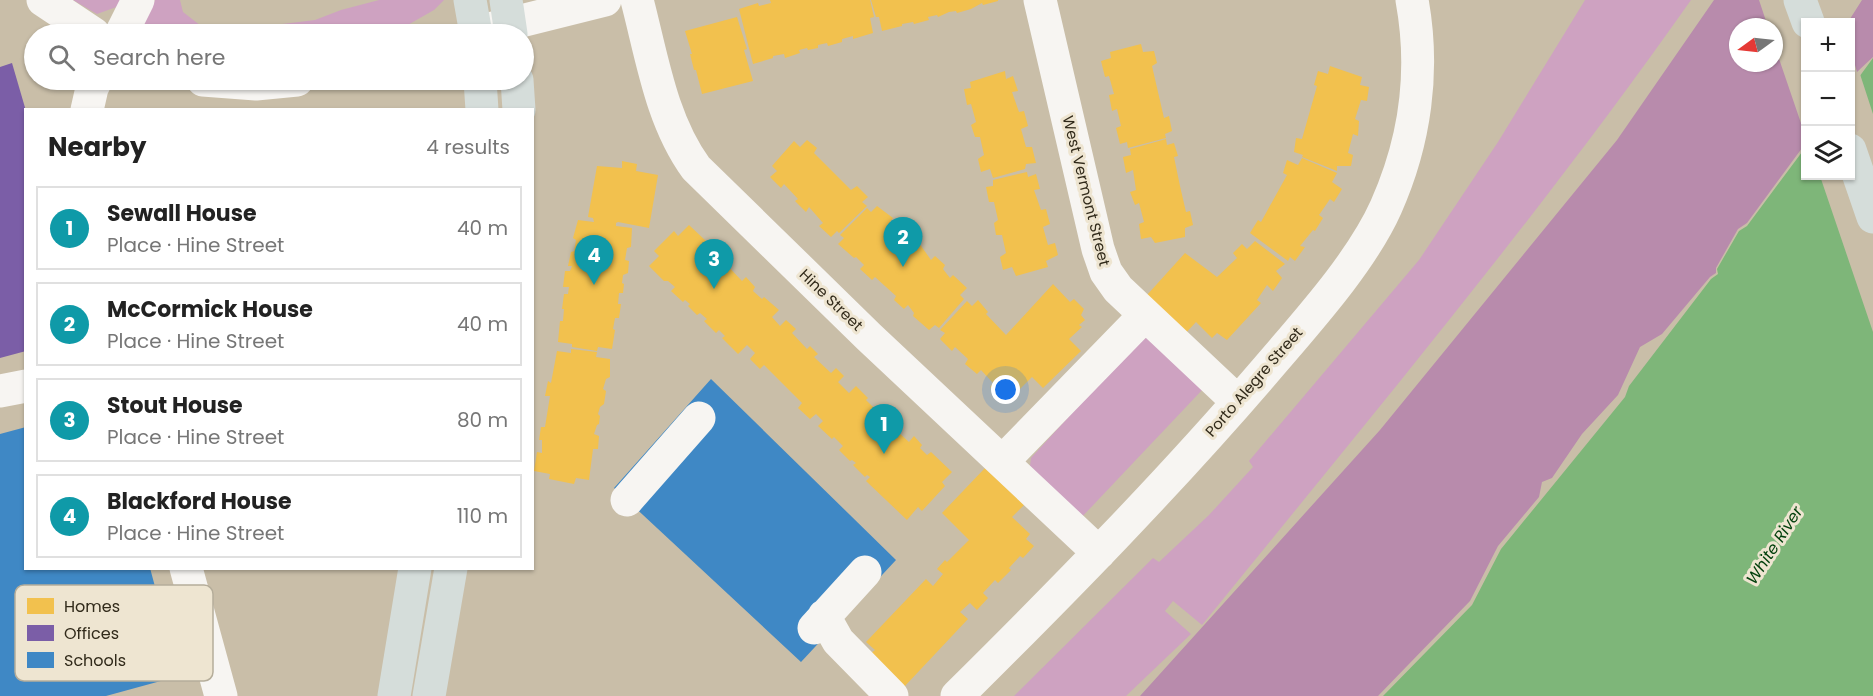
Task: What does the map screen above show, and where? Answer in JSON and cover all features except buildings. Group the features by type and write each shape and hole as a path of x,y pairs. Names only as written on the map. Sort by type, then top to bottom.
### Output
{"main road":[{"path":"470,0 472,24"},
{"path":"1800,0 1807,18"},
{"path":"481,90 482,108"},
{"path":"518,90 519,108"},
{"path":"1855,162 1873,217"},
{"path":"394,696 415,570"},
{"path":"429,696 451,570"}],"street":[{"path":"43,0 79,24"},
{"path":"126,24 138,0"},
{"name":"Hine Street","path":"638,0 664,102 681,145 696,168 869,337 1099,553"},
{"name":"West Vermont Street","path":"1040,0 1102,262 1118,289 1238,402"},
{"name":"Porto Alegre Street","path":"957,696 1099,553 1238,402 1292,340 1361,251 1385,210 1402,164 1415,111 1418,57 1416,20 1412,0"},
{"path":"509,19 598,1"},
{"path":"87,108 91,90"},
{"path":"1002,462 1145,315"},
{"path":"0,391 24,386"},
{"path":"627,500 699,418"},
{"path":"187,570 191,585"},
{"path":"865,572 819,622 892,696"},
{"path":"213,667 221,696"}],"shaded area":[{"path":"73,0 123,0 122,5 97,14"},
{"path":"155,0 180,0 183,12 199,24 144,24"},
{"path":"379,0 444,0 434,10 410,24 282,24 315,20"},
{"path":"1585,0 1691,0 1514,238 1202,625 1173,601 1165,611 1191,634 1126,696 1014,696 1153,558 1159,562 1209,515 1253,467 1249,461 1419,260 1498,142"},
{"path":"1714,0 1759,0 1765,18 1729,18 1729,72 1783,70 1801,123 1801,149 1747,223 1738,229 1716,268 1716,273 1710,277 1662,334 1640,347 1618,395 1582,434 1552,478 1542,482 1539,497 1498,546 1470,601 1378,696 1140,696 1380,430 1617,140"},
{"path":"1862,0 1873,0 1873,57 1857,72 1855,18 1851,18"},
{"path":"1147,338 1204,388 1080,519 1030,466 1031,458 1140,339"}],"water":[{"name":"White River","path":"1873,58 1873,696 1383,696 1472,605 1501,549 1625,397 1629,386 1711,279 1718,274 1717,269 1739,231 1747,226 1801,153 1801,180 1855,180 1855,83"}],"pier":[{"path":"1859,71 1873,114 1873,332 1821,180 1855,180 1855,76"}],"place":[{"name":"McCormick House","path":"903,267"},
{"name":"Blackford House","path":"594,285"},
{"name":"Stout House","path":"714,289"},
{"name":"Sewall House","path":"884,454"}]}
